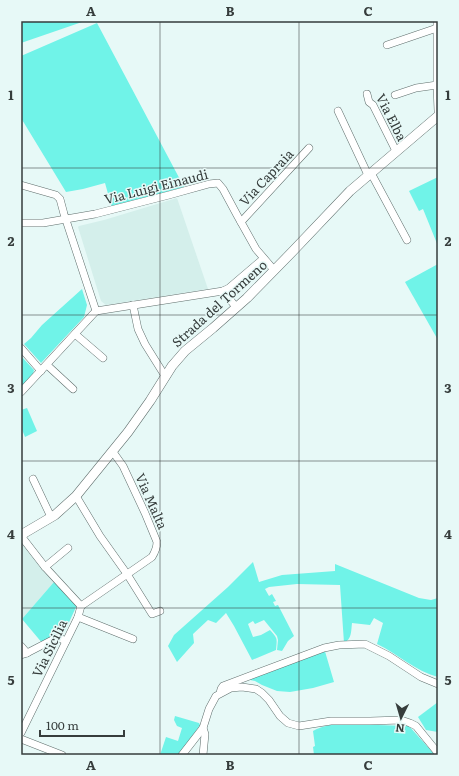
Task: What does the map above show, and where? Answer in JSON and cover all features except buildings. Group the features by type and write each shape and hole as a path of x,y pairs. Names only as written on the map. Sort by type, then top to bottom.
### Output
{"street":[{"path":"387,45 437,24 438,111"},
{"path":"395,95 416,88 437,85"},
{"name":"Via Elba","path":"367,94 369,102 373,105 396,152"},
{"path":"338,111 369,174 407,240"},
{"name":"Strada del Tormeno","path":"21,536 51,517 76,496 113,452 150,401 172,366 185,350 213,328 236,307 350,191 438,116"},
{"name":"Via Capraia","path":"241,222 309,148"},
{"name":"Via Luigi Einaudi","path":"21,223 43,223 95,214 218,183 223,189 256,249 274,270"},
{"path":"21,185 53,194 60,200 96,311"},
{"path":"21,392 96,311 223,291 229,288 263,259"},
{"path":"223,291 236,307"},
{"path":"133,305 138,329 145,344 165,376"},
{"path":"75,334 103,358"},
{"path":"21,348 41,371"},
{"path":"47,365 73,390"},
{"name":"Via Malta","path":"81,606 152,557 156,549 157,542 145,513 123,466 113,452"},
{"path":"33,479 51,517"},
{"path":"76,496 100,536 127,574 152,614 160,611"},
{"path":"21,536 45,567 81,606"},
{"path":"45,567 68,548"},
{"name":"Via Sicilia","path":"21,734 78,617 81,606"},
{"name":"Via Sicilia","path":"78,617 132,639"},
{"path":"21,646 24,654 56,638 66,641"},
{"path":"220,693 223,686 304,655 324,648 340,645 365,644 389,656 421,677 438,684"},
{"path":"182,755 203,728 209,709 216,696 231,688 242,687 256,689 262,693 280,716 288,723 299,726 331,721 401,720 410,723 416,726 438,753"},
{"path":"203,728 205,734 203,755"},
{"path":"21,739 62,755"}],"shaded area":[{"path":"21,21 85,21 21,43"},
{"path":"97,23 184,187 112,208 105,183 66,192 21,118 21,56"},
{"path":"438,177 438,246 423,209 419,211 409,191"},
{"path":"177,198 208,289 106,305 101,301 78,227"},
{"path":"438,264 438,340 405,282"},
{"path":"82,289 87,305 84,317 41,363 24,344 42,325"},
{"path":"21,356 34,370 33,374 21,387"},
{"path":"27,408 37,431 25,437 21,427 21,410"},
{"path":"25,546 49,572 47,575 54,582 22,619 21,547"},
{"path":"253,562 259,582 282,575 335,571 335,564 419,598 431,600 438,598 438,677 414,667 377,644 383,623 374,618 370,625 352,623 350,637 344,643 340,585 297,584 269,587 265,589 269,596 272,594 276,601 273,602 275,606 278,605 294,636 288,641 282,651 277,650 278,640 277,636 264,620 255,624 253,621 248,624 253,637 270,630 276,637 277,643 276,650 252,660 226,613 216,623 208,620 193,634 194,643 177,662 168,646 174,635 228,587"},
{"path":"54,582 56,584 60,584 77,605 65,631 43,644 22,619"},
{"path":"324,648 334,682 290,692 277,691 255,681 245,679"},
{"path":"438,702 438,732 426,730 418,717"},
{"path":"175,716 199,723 200,725 179,755 160,755 166,737 178,741 182,728 177,726 174,720"},
{"path":"346,724 409,726 435,755 314,755 313,747 315,746 313,731 329,725"}]}
